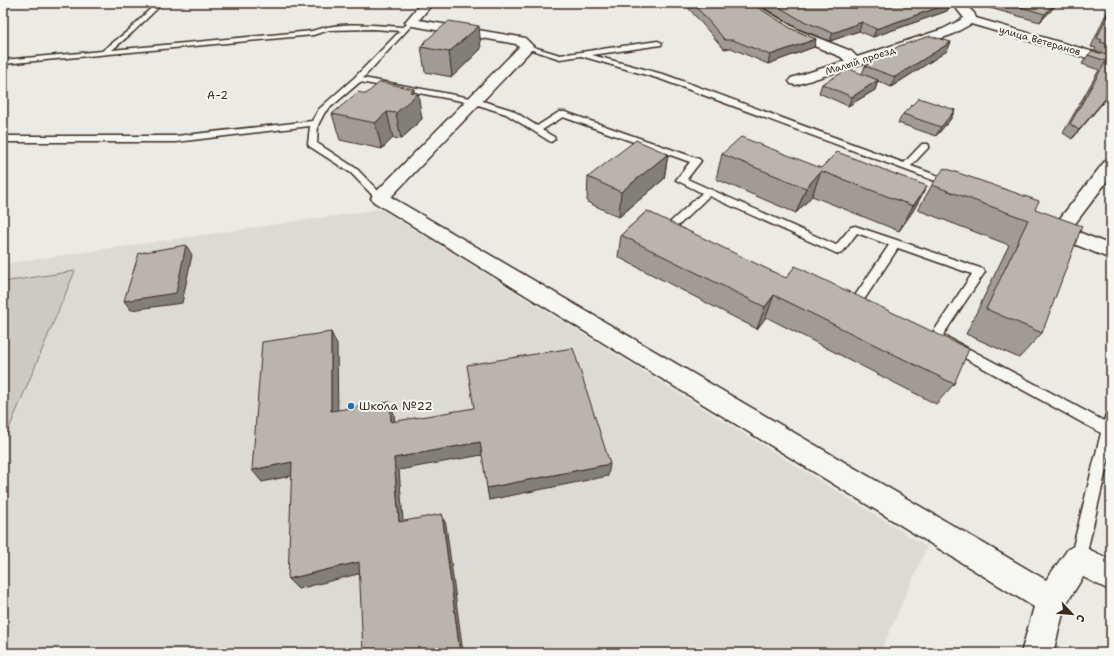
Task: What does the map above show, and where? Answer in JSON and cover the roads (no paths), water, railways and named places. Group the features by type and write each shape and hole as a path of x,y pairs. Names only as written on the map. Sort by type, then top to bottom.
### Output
{"street":[{"path":"408,26 427,3"},
{"path":"745,3 794,34 846,54 854,61"},
{"path":"958,3 970,16 970,20"},
{"name":"Малый проезд","path":"796,81 947,32 970,20"},
{"name":"улица Ветеранов","path":"970,20 1111,61"},
{"path":"408,26 520,41 527,47 380,198 1051,600"},
{"path":"1111,166 1060,224 1059,231 1111,252"},
{"path":"1037,653 1051,600 1078,559 1111,576"}],"lane":[{"path":"104,53 131,31 160,3"},
{"path":"3,62 313,33 328,28 408,26"},
{"path":"380,198 354,171 312,144 315,123 322,111 358,79 408,26"},
{"path":"527,47 560,58 658,43"},
{"path":"581,54 663,77 963,188"},
{"path":"358,79 473,101 509,112 551,139"},
{"path":"536,130 562,114 696,161 681,180 838,250 855,229 979,272 936,337 1110,424 1078,559"},
{"path":"3,139 176,139 315,123"},
{"path":"906,166 925,146"},
{"path":"691,237 670,228 708,192"},
{"path":"839,303 853,309 896,243"}],"place":[{"name":"Школа №22","path":"351,406"}],"district":[{"name":"А-2","path":"218,95"}]}
